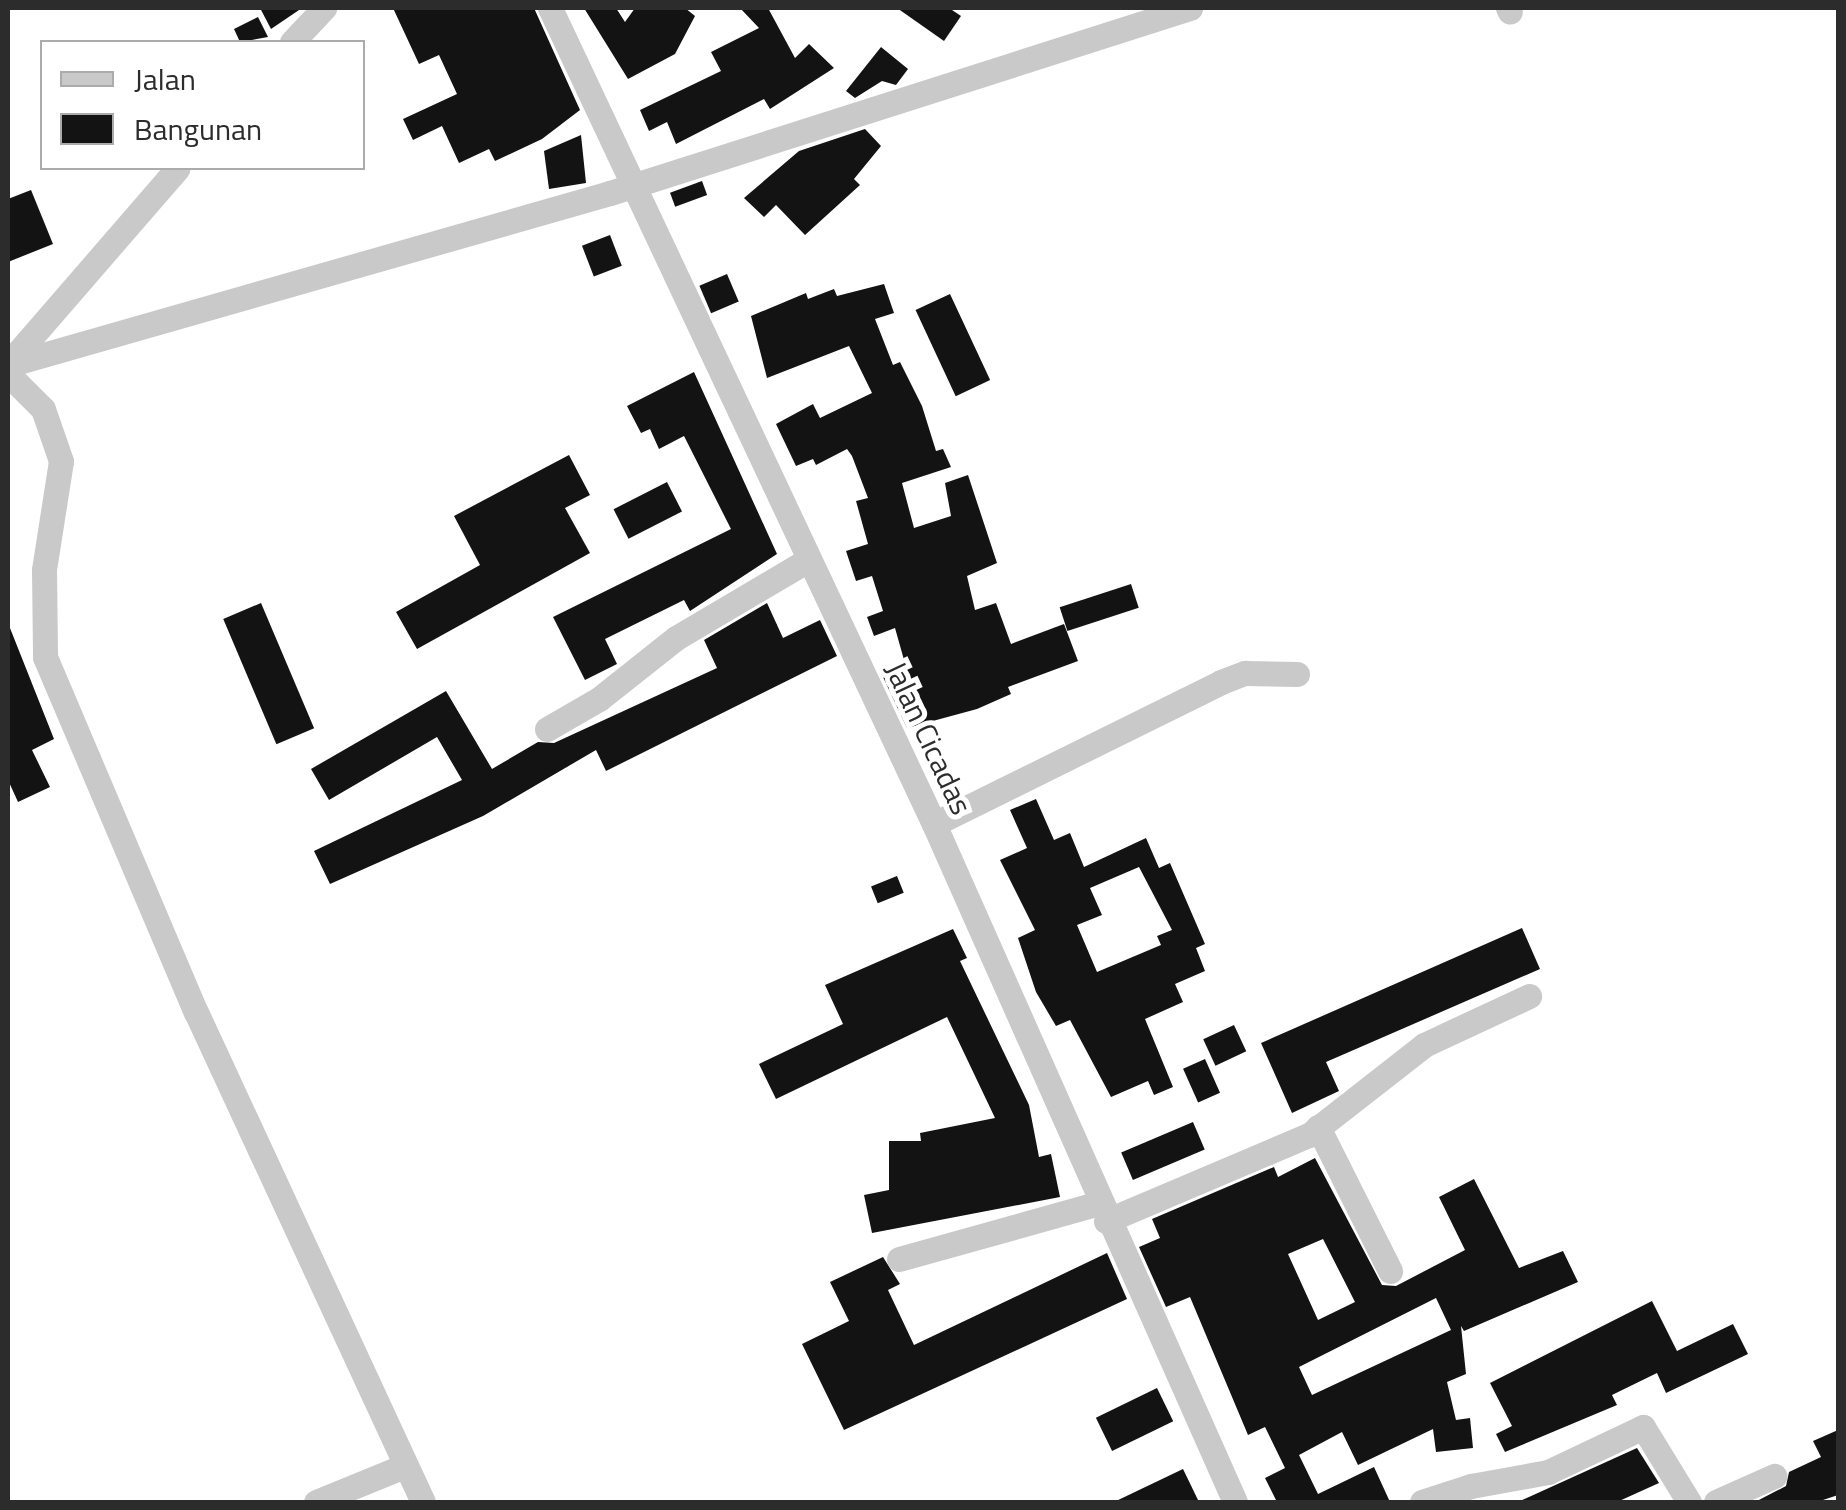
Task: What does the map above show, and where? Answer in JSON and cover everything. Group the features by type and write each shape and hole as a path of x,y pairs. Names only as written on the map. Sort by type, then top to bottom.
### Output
{"street":[{"path":"294,40 324,8"},
{"name":"Jalan Cicadas","path":"550,8 934,824 1102,1212 1235,1502"},
{"path":"8,364 632,185 1190,8"},
{"path":"8,364 176,170"},
{"path":"8,374 43,409 61,461 44,570 45,657 196,1012 423,1502"},
{"path":"548,729 600,699 676,638 808,560"},
{"path":"934,824 1221,682 1245,674 1297,674"},
{"path":"899,1259 1102,1212 1318,1128 1424,1045 1528,996"},
{"path":"1318,1128 1390,1271"},
{"path":"1422,1502 1471,1486 1548,1472 1643,1427 1689,1502"},
{"path":"316,1502 404,1466"},
{"path":"1716,1502 1774,1476"}],"building":[{"path":"260,8 302,8 271,29"},
{"path":"393,8 534,8 580,110 542,139 495,161 489,149 459,163 442,126 413,140 403,119 457,94 439,55 419,64"},
{"path":"584,8 616,8 625,22 635,8 685,8 695,16 675,54 628,79"},
{"path":"740,8 768,8 795,58 809,44 834,68 770,109 764,99 676,144 667,122 649,131 640,110 721,71 711,52 759,28"},
{"path":"897,8 949,8 961,16 944,41"},
{"path":"258,17 268,37 239,40 234,29"},
{"path":"881,47 908,69 896,85 882,81 855,98 846,91"},
{"path":"865,129 881,146 854,179 860,185 805,235 776,205 764,217 744,198 799,151"},
{"path":"581,135 586,183 549,189 544,151"},
{"path":"702,181 707,195 675,207 670,193"},
{"path":"31,190 53,244 8,262 8,199"},
{"path":"610,235 622,266 594,277 582,246"},
{"path":"727,274 739,302 711,313 699,286"},
{"path":"884,284 894,313 875,319 893,365 900,362 922,406 936,451 943,449 951,467 902,483 914,528 951,516 945,483 968,475 997,563 967,576 975,610 996,603 1011,644 1064,624 1078,661 1008,687 1011,694 977,709 907,728 883,677 906,667 895,628 874,636 867,617 883,611 872,576 856,581 846,551 868,544 856,501 868,498 852,456 847,449 816,465 813,459 796,466 776,424 813,404 820,418 872,393 849,346 767,378 751,316 806,293 808,299 834,289 837,296"},
{"path":"950,294 990,380 956,396 916,310"},
{"path":"694,372 777,554 690,611 684,600 605,639 617,664 585,680 553,617 731,529 684,436 659,449 650,429 641,433 627,406"},
{"path":"569,455 590,495 565,508 590,553 417,649 396,612 480,565 454,516"},
{"path":"667,482 682,511 629,539 614,509"},
{"path":"1131,584 1139,608 1067,631 1060,607"},
{"path":"261,603 314,728 276,744 223,619"},
{"path":"767,603 783,638 820,620 837,656 606,771 596,750 483,816 330,884 314,851 462,780 437,737 329,800 311,769 446,691 492,769 538,742 554,743 717,668 704,640"},
{"path":"8,623 54,739 32,750 50,787 18,802 8,780"},
{"path":"1036,799 1054,840 1070,833 1084,867 1146,838 1159,868 1170,863 1205,944 1196,948 1205,971 1175,984 1183,1002 1145,1019 1173,1087 1154,1095 1148,1081 1111,1097 1070,1020 1056,1026 1036,992 1018,938 1035,930 1000,860 1027,848 1010,810","holes":["1139,867 1172,930 1157,936 1161,945 1097,972 1077,925 1102,915 1090,888"]},
{"path":"897,876 904,893 878,903 871,886"},
{"path":"1522,928 1540,969 1326,1062 1339,1091 1292,1113 1261,1043"},
{"path":"953,929 967,958 960,961 1029,1105 1039,1157 1051,1154 1060,1197 872,1233 864,1195 889,1190 889,1141 921,1141 920,1133 995,1118 947,1017 776,1099 759,1064 843,1024 825,985"},
{"path":"1234,1025 1246,1051 1215,1066 1203,1039"},
{"path":"1205,1059 1220,1093 1198,1103 1183,1069"},
{"path":"1193,1122 1205,1150 1133,1180 1121,1152"},
{"path":"1315,1158 1382,1285 1396,1286 1465,1250 1439,1197 1474,1179 1519,1268 1563,1251 1578,1282 1464,1331 1461,1326 1466,1374 1447,1382 1456,1420 1470,1418 1473,1448 1436,1452 1433,1429 1358,1465 1342,1432 1299,1455 1318,1494 1374,1467 1390,1502 1277,1502 1265,1478 1285,1468 1265,1427 1248,1435 1190,1297 1166,1307 1139,1247 1160,1238 1152,1219 1274,1167 1278,1177","holes":["1323,1239 1355,1302 1318,1320 1288,1254","1436,1298 1451,1330 1312,1395 1299,1367"]},
{"path":"1107,1253 1127,1299 844,1430 802,1344 849,1321 830,1282 883,1257 900,1284 888,1290 914,1345"},
{"path":"1652,1301 1677,1351 1733,1324 1748,1354 1666,1393 1657,1373 1612,1395 1617,1405 1505,1452 1496,1434 1512,1426 1490,1383"},
{"path":"1157,1388 1173,1421 1112,1451 1096,1418"},
{"path":"1838,1430 1838,1495 1817,1502 1755,1502 1786,1486 1789,1472 1821,1457 1813,1441"},
{"path":"1637,1448 1659,1483 1617,1502 1518,1502"},
{"path":"1183,1469 1199,1502 1114,1502"}]}
